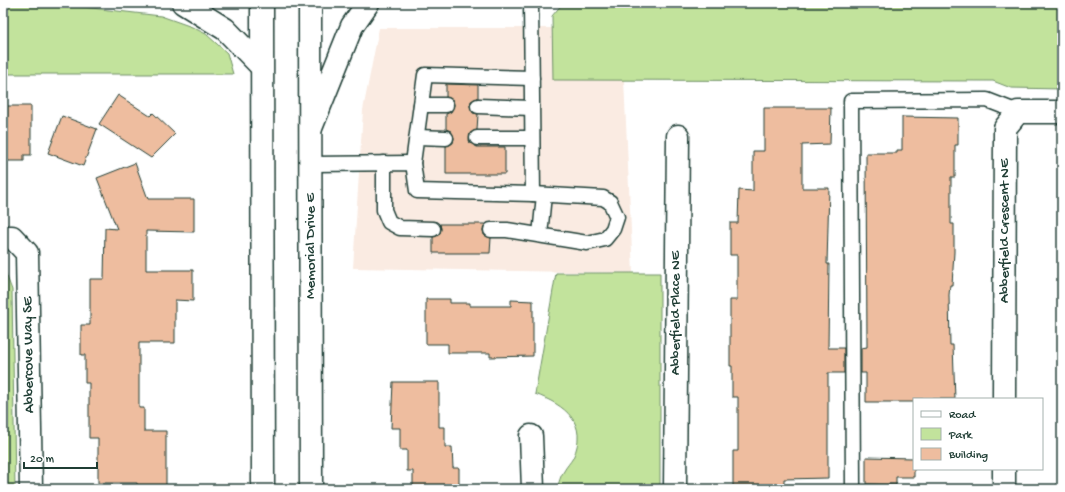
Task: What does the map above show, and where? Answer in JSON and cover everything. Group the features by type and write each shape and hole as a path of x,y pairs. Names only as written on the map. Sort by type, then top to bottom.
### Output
{"street":[{"path":"183,3 225,29 261,66"},
{"path":"262,3 263,489"},
{"name":"Memorial Drive E","path":"310,3 312,164 311,489"},
{"path":"311,128 352,26 368,3"},
{"path":"1018,112 1062,112"},
{"name":"Abberfield Crescent NE","path":"1004,398 1005,128 1018,112"},
{"name":"Abberfield Place NE","path":"675,489 678,136"},
{"name":"Abbercove Way SE","path":"3,237 12,237 27,253 31,489"},
{"path":"531,436 533,489"},
{"path":"1004,470 1004,489"}],"lane":[{"path":"531,3 532,138 538,195 540,235"},
{"path":"491,230 507,230 587,243 605,239 613,230 617,217 610,202 603,198 417,191 413,163 425,75 532,78"},
{"path":"853,489 851,101 987,100 1018,112"},
{"path":"421,105 446,105"},
{"path":"478,106 532,108"},
{"path":"417,137 446,138"},
{"path":"477,138 532,138"},
{"path":"384,163 384,210 389,222 400,228 433,230"},
{"path":"312,164 413,163"}],"shaded area":[{"path":"379,28 552,28 554,80 624,80 633,273 353,268 363,110"}],"green space":[{"path":"3,3 48,3 161,16 192,27 206,34 227,53 233,74 3,74"},
{"path":"563,3 1062,3 1062,89 1011,88 993,81 553,80 552,16"},
{"path":"3,266 12,290 15,489 3,489"},
{"path":"556,273 660,273 660,489 557,489 562,475 573,458 577,446 578,435 576,425 564,410 546,398 535,394"}],"building":[{"path":"446,84 478,85 478,98 471,101 470,106 473,113 478,114 477,130 470,133 469,142 477,147 505,147 505,174 446,174 446,146 453,143 454,138 451,131 446,129 446,114 451,112 454,105 453,100 446,97"},
{"path":"118,95 150,116 153,113 175,134 151,158 99,124"},
{"path":"3,106 31,106 31,155 24,155 24,161 3,161"},
{"path":"764,108 831,108 830,144 802,145 802,188 829,188 827,264 829,264 828,348 844,348 844,373 828,373 828,478 784,479 784,489 733,489 733,451 738,451 738,397 732,397 732,366 730,366 730,300 737,300 737,255 730,255 730,223 738,223 739,190 753,191 753,151 764,151"},
{"path":"62,116 97,129 83,166 48,153"},
{"path":"902,117 958,118 958,145 955,145 955,177 951,177 951,224 954,224 954,252 952,285 950,285 949,295 950,345 953,345 955,398 913,398 913,402 866,402 866,373 861,373 861,348 867,347 866,153 897,153 897,150 902,150"},
{"path":"135,163 148,199 194,199 194,232 146,231 146,270 193,270 193,301 175,300 175,343 139,343 139,408 144,408 144,431 166,431 166,489 137,489 137,483 98,483 98,438 89,438 89,383 85,383 85,355 81,355 81,325 90,325 90,279 104,279 105,228 117,229 97,178"},
{"path":"440,224 485,224 483,230 484,235 491,238 490,253 433,253 433,237 440,233"},
{"path":"426,299 450,299 450,303 470,303 470,306 511,306 511,300 533,301 533,356 490,357 490,353 448,353 448,344 426,344"},
{"path":"393,382 439,382 439,427 445,427 445,447 452,447 453,468 459,468 459,489 413,489 413,471 407,471 407,450 400,450 400,428 391,428"},
{"path":"866,457 913,458 914,477 896,477 896,485 866,484"}]}
